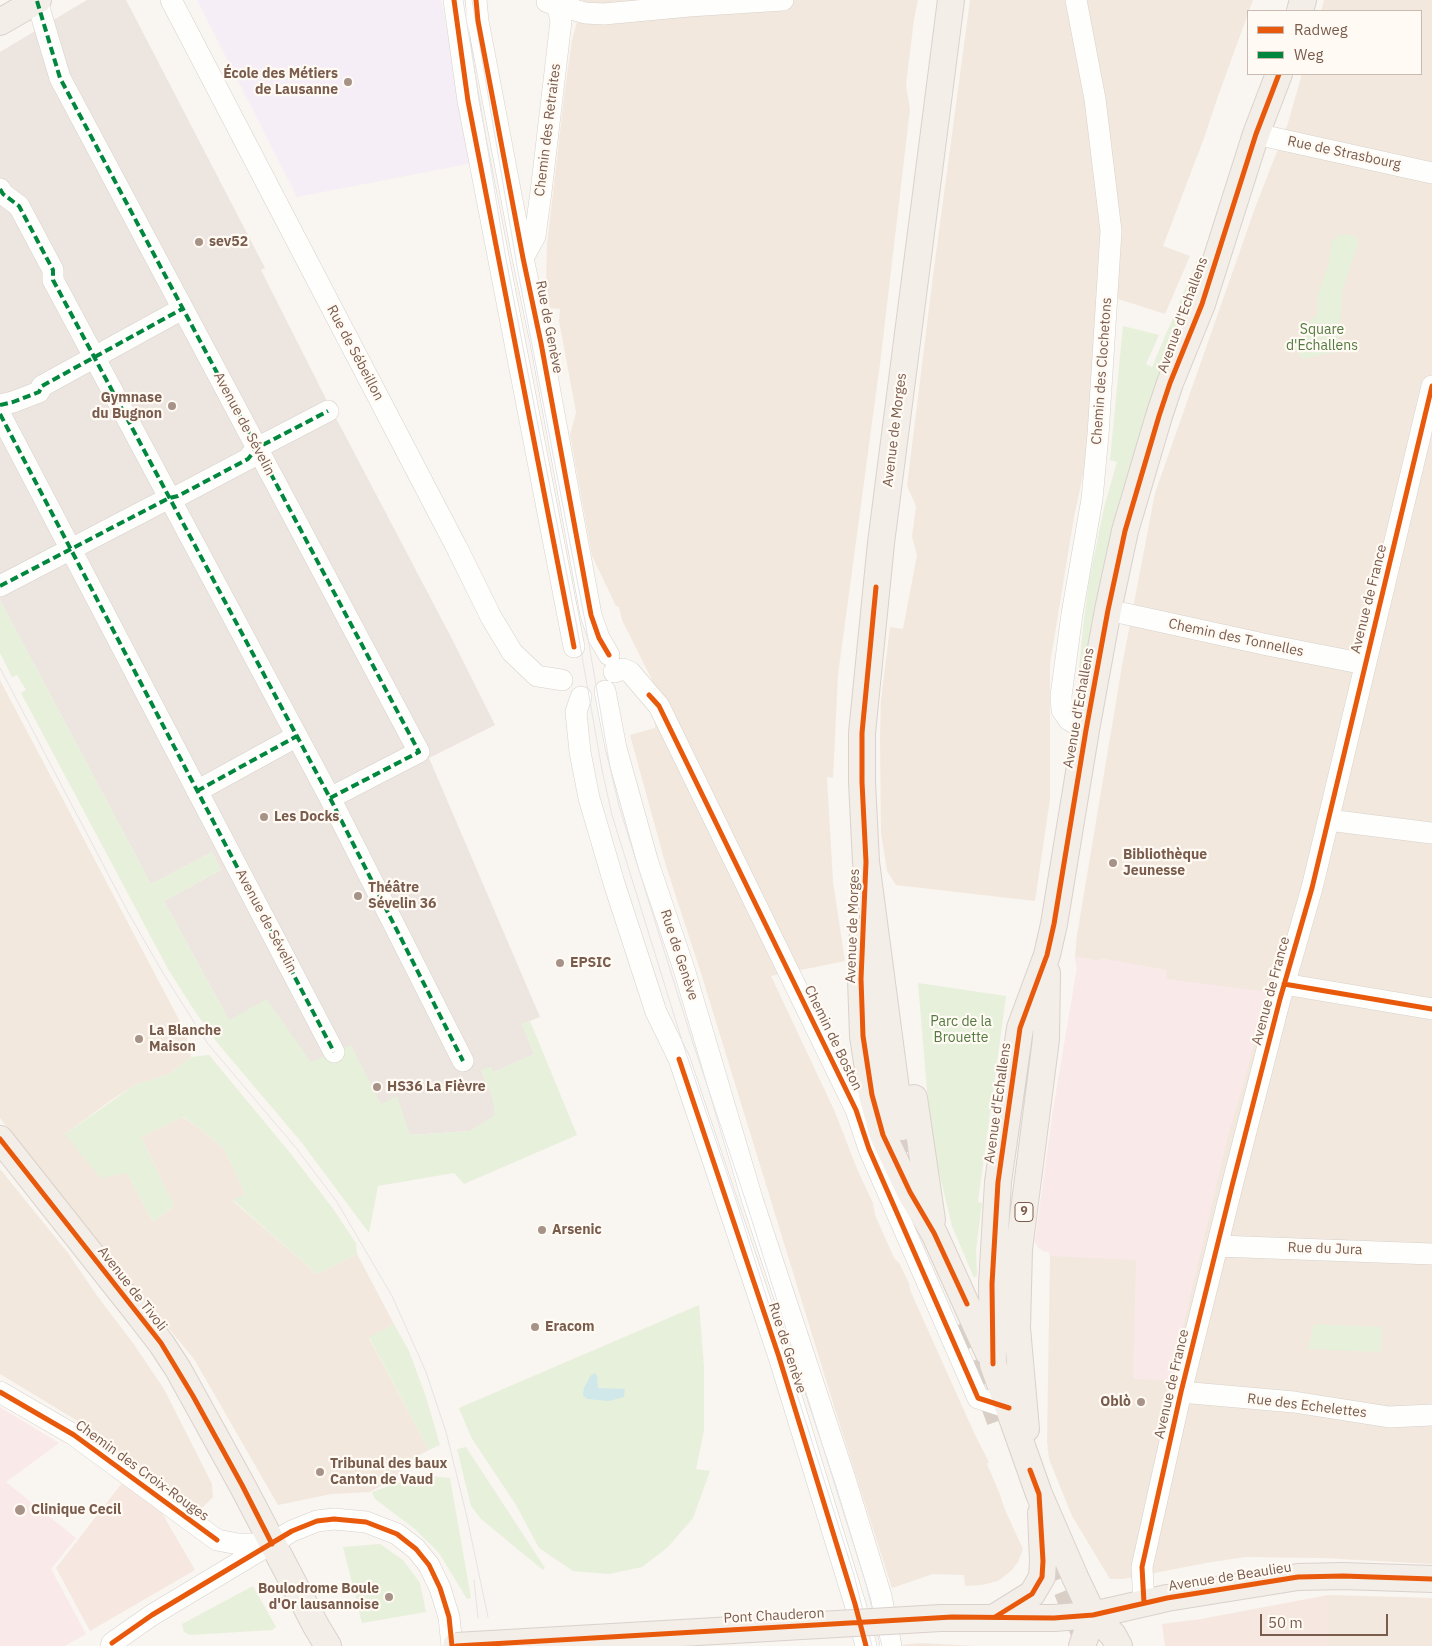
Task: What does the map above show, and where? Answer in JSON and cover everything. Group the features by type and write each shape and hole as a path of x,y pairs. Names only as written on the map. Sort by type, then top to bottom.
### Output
{"main road":[{"name":"Avenue de Sévelin","path":"0,22 37,0"},
{"name":"Avenue de Morges","path":"951,0 881,543 862,733 862,782 866,862 861,979 863,1036 872,1095 901,1133 934,1233 993,1364"},
{"name":"Avenue d'Echallens","path":"1030,1470 993,1364 992,1284 1006,1243 1046,1039 1047,955 1056,914 1086,730 1125,531 1149,447 1170,383 1202,304 1256,134 1279,75"},
{"name":"Avenue de Morges","path":"866,862 898,969 901,1133 910,1192 934,1233"},
{"name":"Avenue de Tivoli","path":"0,1139 160,1343 193,1396 328,1646"},
{"name":"Avenue d'Echallens","path":"1006,1243 1018,1335 1030,1470"},
{"name":"9","path":"1030,1470 1093,1615 1113,1635 1119,1646"},
{"path":"995,1617 1032,1594 1042,1577 1043,1561 1039,1494"},
{"name":"Avenue de Beaulieu","path":"1093,1615 1167,1598 1298,1577 1343,1576 1432,1579"},
{"path":"1082,1646 1093,1615"},
{"name":"Pont Chauderon","path":"456,1646 941,1618 1054,1618 1093,1615"}],"street":[{"name":"Avenue de Sévelin","path":"37,0 60,78 419,752 330,798"},
{"name":"Rue de Sébeillon","path":"171,0 458,550 491,618 512,652 537,676 562,680"},
{"path":"454,0 468,100 574,647"},
{"name":"Rue de Genève","path":"476,0 591,615 611,663"},
{"path":"552,2 585,13 604,14 783,0"},
{"name":"Chemin des Clochetons","path":"1076,0 1095,99 1111,238 1093,491 1072,614 1061,696 1062,710 1069,720 1086,730"},
{"name":"Chemin des Retraites","path":"523,258 535,236 562,21 552,2"},
{"name":"Rue de Strasbourg","path":"1256,134 1432,173"},
{"path":"0,189 3,194 19,206 53,270 53,280 330,798 462,1061"},
{"path":"0,404 13,402 39,392 42,386 182,309"},
{"name":"Avenue de France","path":"1144,1604 1142,1567 1181,1392 1284,984 1312,888 1432,386"},
{"path":"0,586 248,459 257,448 328,411"},
{"name":"Avenue de Sévelin","path":"0,414 334,1052"},
{"name":"Chemin des Tonnelles","path":"1108,610 1365,664"},
{"path":"589,644 596,646 611,663 610,686 598,696 589,698 572,694 562,680 560,671 562,661 574,647 589,644"},
{"name":"Chemin de Boston","path":"611,663 630,672 659,706 856,1110 869,1149 978,1398 1009,1408"},
{"name":"Rue de Genève","path":"605,691 616,748 648,863 684,969 753,1202 882,1596 891,1646"},
{"name":"Rue de Genève","path":"581,697 576,712 580,752 589,798 614,883 656,1012 679,1059 779,1357 855,1604 866,1646"},
{"path":"197,791 297,736"},
{"path":"1328,820 1432,833"},
{"path":"1284,984 1432,1009"},
{"name":"Rue du Jura","path":"1218,1246 1432,1254"},
{"name":"Chemin des Croix-Rouges","path":"0,1392 74,1435 217,1540 238,1544 272,1544"},
{"name":"Rue des Echelettes","path":"1181,1392 1294,1402 1389,1417 1432,1415"},
{"path":"111,1646 112,1643 152,1615 298,1528 317,1521 334,1519 366,1522 397,1534 416,1550 429,1565 436,1578 449,1618 452,1646"}],"shaded area":[{"path":"87,0 126,0 265,268 261,270 326,399 495,725 429,758 540,1017 522,1024 534,1054 494,1072 481,1070 492,1096 496,1115 470,1131 410,1135 229,1020 164,901 221,870 212,852 151,884 0,600 0,52"},
{"name":"École des Métiers de Lausanne","path":"197,0 441,0 473,163 297,197"},
{"path":"583,0 918,0 906,85 910,109 881,356 838,675 833,778 827,777 833,882 845,961 771,976 835,1112 857,1169 873,1203 875,1215 894,1258 899,1263 909,1283 910,1290 989,1462 987,1464 1023,1549 1018,1562 1011,1571 998,1581 982,1585 965,1586 964,1575 933,1574 892,1588 666,866 630,735 655,728 653,682 622,620 619,607 616,606 592,556 570,435 576,412 559,321 560,309 550,308 546,283 547,245 565,89 572,40"},
{"path":"970,0 1253,0 1249,10 1247,10 1247,16 1204,138 1163,246 1190,256 1165,314 1100,293 1088,452 1074,517 1050,664 1050,799 1035,901 896,885 887,871 881,833 881,700 890,627 903,629 917,555 912,537 916,506 907,486"},
{"path":"1324,0 1432,0 1432,1564 1322,1558 1245,1557 1123,1579 1110,1579 1072,1516 1049,1459 1047,1441 1050,1256 1049,1252 1043,1251 1038,1247 1035,1241 1077,968 1075,956 1077,935 1122,666 1155,493 1255,208 1288,123 1302,75 1422,75 1422,10 1321,10"},
{"path":"0,680 186,1033 191,1057 171,1073 135,1085 65,1134 127,1173 153,1222 174,1206 141,1137 182,1117 202,1130 225,1150 245,1194 233,1201 317,1274 357,1254 394,1324 369,1338 429,1450 399,1466 402,1474 370,1492 331,1494 278,1505 194,1359 69,1208 0,1118"},
{"path":"1075,956 1099,961 1100,958 1166,970 1167,979 1267,992 1244,1083 1229,1132 1172,1374 1166,1380 1133,1379 1136,1260 1050,1256 1049,1252 1043,1251 1038,1247 1035,1241 1053,1110 1077,968"},
{"path":"0,1169 68,1253 164,1389 212,1484 213,1497 198,1512 76,1420 0,1374"},
{"name":"Clinique Cecil","path":"0,1407 59,1443 6,1482 76,1538 51,1569 86,1634 65,1646 0,1646"},
{"path":"122,1483 162,1513 195,1570 90,1631 56,1568"},
{"path":"1328,1595 1432,1598 1432,1646 1328,1646"},
{"path":"1328,1595 1328,1646 1165,1646 1162,1624 1201,1619"},
{"path":"921,1643 975,1646 901,1645"}],"green space":[{"name":"Square d'Echallens","path":"1339,235 1356,237 1358,244 1342,292 1339,342 1336,352 1303,359 1299,355 1299,349 1310,321 1317,315 1317,297 1329,263 1331,242"},
{"path":"1199,256 1188,303 1156,390 1084,680 1078,679 1089,581 1104,508 1117,462 1110,460 1123,326 1159,335 1146,364 1152,367"},
{"path":"0,600 151,884 212,852 221,870 164,901 229,1020 267,999 311,1062 351,1045 381,1104 397,1096 410,1135 470,1131 495,1115 492,1096 481,1070 491,1066 494,1072 534,1054 522,1024 530,1021 577,1135 464,1184 454,1173 378,1186 369,1233 302,1143 215,1040 168,969 21,693 26,690 17,675 12,677 0,653"},
{"name":"Parc de la Brouette","path":"918,983 1006,996 978,1202 982,1203 976,1250 977,1275 974,1278 952,1226 937,1164 927,1090"},
{"path":"209,1055 291,1154 331,1206 356,1243 357,1254 317,1274 233,1200 245,1194 225,1150 202,1130 183,1117 141,1137 174,1206 153,1222 127,1173 100,1178 65,1134 135,1085 171,1073 191,1057"},
{"path":"699,1305 704,1367 704,1430 696,1469 710,1471 693,1518 668,1547 642,1567 609,1574 573,1571 539,1548 516,1505 471,1437 459,1408"},
{"path":"394,1324 409,1351 426,1397 440,1445 429,1450 369,1337"},
{"path":"1314,1324 1382,1327 1381,1352 1308,1349"},
{"path":"466,1447 545,1568 543,1570 481,1519 471,1506 457,1449"},
{"path":"421,1475 450,1478 471,1598 467,1599 439,1553 416,1530 375,1499 372,1492"},
{"name":"Boulodrome Boule d'Or lausannoise","path":"380,1544 403,1560 420,1583 426,1612 362,1623 343,1547"},
{"path":"253,1586 276,1627 272,1630 190,1635 184,1632 182,1624"}],"water":[{"path":"595,1373 598,1388 625,1389 624,1397 609,1401 587,1399 583,1395 584,1388 591,1375"}],"tunnel":[{"path":"901,1127 920,1196"},
{"path":"963,1323 1001,1424"},
{"path":"1052,1554 1085,1636"}],"tram line":[{"path":"463,0 506,259 612,815 683,1044 735,1197 854,1575 872,1646"},
{"path":"472,0 518,272 585,621 610,767 619,806 865,1581 882,1646"},
{"path":"0,668 129,914 163,973 208,1044 297,1149 337,1202 392,1296 426,1372 446,1432 466,1513 488,1617"},
{"path":"474,1580 478,1618"}],"marked path":[{"path":"37,1 60,78 419,752 330,798"},
{"path":"0,189 3,194 19,206 53,270 53,280 330,798 463,1061"},
{"path":"0,405 39,392 42,386 182,309"},
{"path":"0,586 248,459 257,448 328,411"},
{"path":"0,414 334,1052"},
{"path":"197,791 297,736"}],"cycle path":[{"path":"454,0 468,101 574,647"},
{"path":"476,0 478,21 541,343 591,615 599,638 609,655"},
{"path":"993,1364 992,1284 998,1182 1020,1028 1047,955 1054,924 1086,730 1125,531 1170,383 1202,304 1256,134 1279,75"},
{"path":"1144,1603 1142,1567 1181,1392 1280,999 1312,888 1432,386"},
{"path":"876,587 862,733 862,782 866,862 861,979 863,1036 872,1095 883,1135 910,1192 934,1233 967,1304"},
{"path":"649,695 659,706 856,1110 869,1149 978,1398 1009,1408"},
{"path":"1284,984 1432,1009"},
{"path":"679,1059 779,1357 855,1604 866,1646"},
{"path":"0,1139 161,1343 193,1396 272,1544"},
{"path":"0,1392 74,1435 217,1540"},
{"path":"995,1617 1032,1594 1042,1577 1043,1561 1039,1494 1030,1470"},
{"path":"112,1643 152,1615 292,1531 317,1521 334,1519 366,1522 397,1534 416,1549 429,1565 440,1588 449,1617 452,1646"},
{"path":"456,1646 952,1617 1054,1618 1093,1615 1167,1598 1298,1577 1343,1576 1432,1579"}],"place":[{"name":"École des Métiers de Lausanne","path":"348,82"},
{"name":"sev52","path":"199,242"},
{"name":"Gymnase du Bugnon","path":"172,406"},
{"name":"Les Docks","path":"264,817"},
{"name":"Bibliothèque Jeunesse","path":"1113,863"},
{"name":"Théâtre Sévelin 36","path":"358,896"},
{"name":"EPSIC","path":"560,963"},
{"name":"La Blanche Maison","path":"139,1039"},
{"name":"HS36 La Fièvre","path":"377,1087"},
{"name":"Arsenic","path":"542,1230"},
{"name":"Eracom","path":"535,1327"},
{"name":"Oblò","path":"1141,1402"},
{"name":"Tribunal des baux Canton de Vaud","path":"320,1472"},
{"name":"Clinique Cecil","path":"20,1510"},
{"name":"Boulodrome Boule d'Or lausannoise","path":"389,1597"}]}
